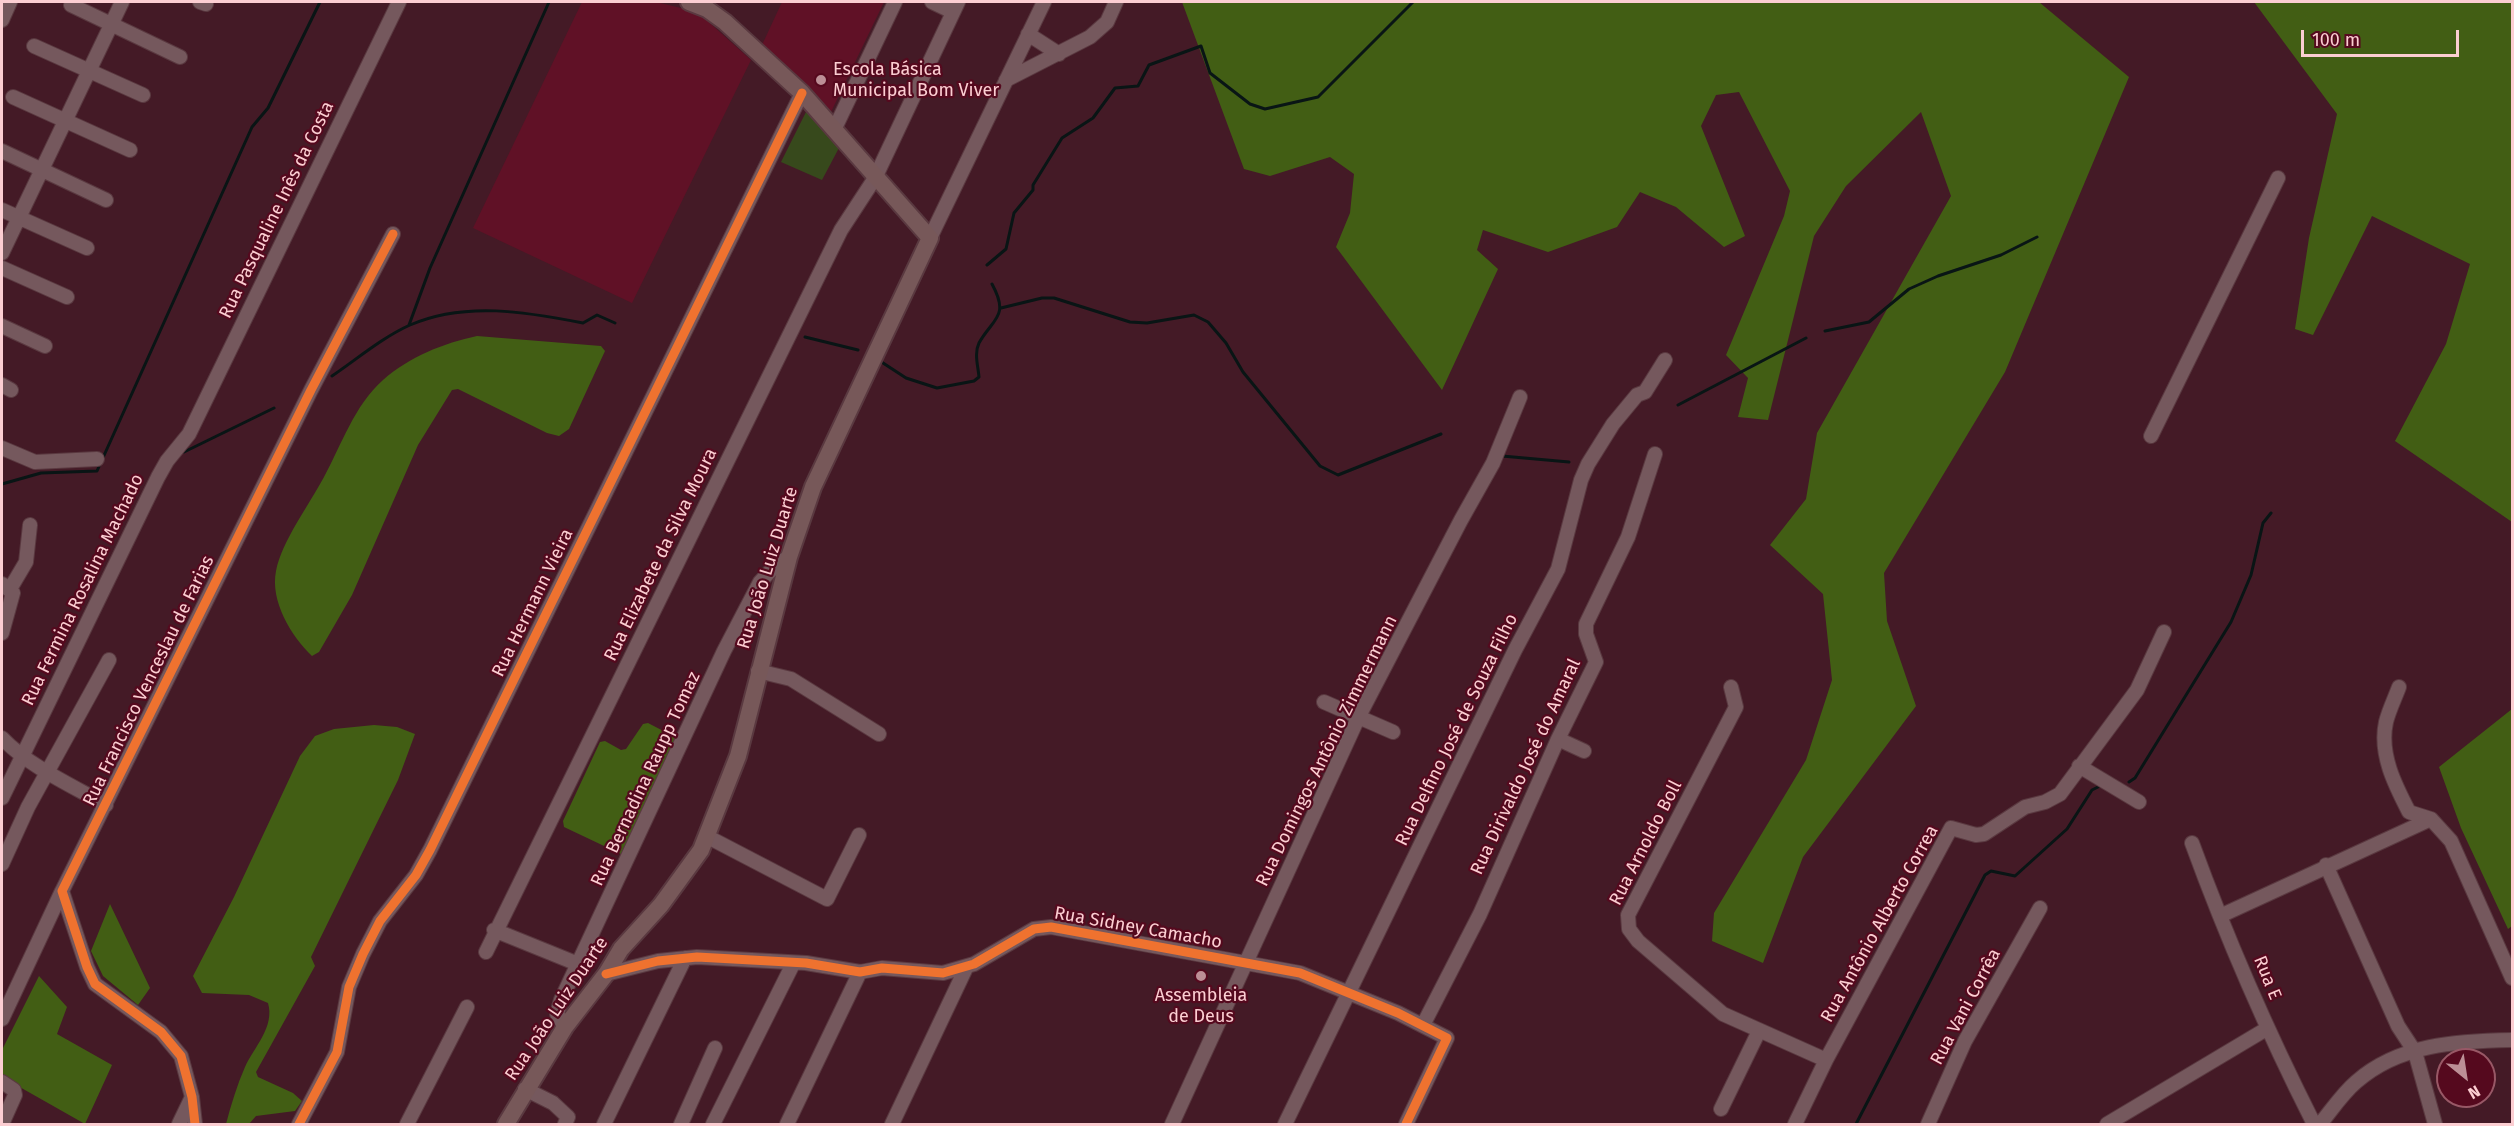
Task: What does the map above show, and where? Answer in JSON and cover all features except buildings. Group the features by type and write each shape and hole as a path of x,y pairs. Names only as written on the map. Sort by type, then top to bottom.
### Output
{"main road":[{"path":"696,3 725,22 802,93 930,238"},
{"name":"Rua João Luiz Duarte","path":"506,1125 525,1089 565,1026 606,974 621,949 690,868 708,837 735,766 789,557 827,452 930,238"}],"street":[{"path":"2,20 10,2"},
{"path":"2,253 16,218 67,122 122,2"},
{"name":"Rua Pasqualine Inês da Costa","path":"189,434 399,2"},
{"path":"835,128 895,2"},
{"path":"932,2 956,7"},
{"name":"Rua João Luiz Duarte","path":"930,238 1044,2"},
{"path":"1006,80 1059,54 1100,30 1116,2"},
{"path":"71,5 180,57"},
{"name":"Rua Elizabete da Silva Moura","path":"486,952 494,930 841,230 875,178 956,7"},
{"path":"1028,34 1059,54"},
{"path":"34,46 88,72 142,94"},
{"name":"Rua Hermann Vieira","path":"299,1125 337,1052 348,987 363,954 380,921 416,875 430,850 802,93"},
{"path":"14,97 130,150"},
{"path":"2,152 106,200"},
{"path":"2151,436 2278,178"},
{"path":"2,210 87,248"},
{"name":"Rua Francisco Venceslau de Farias","path":"2,1019 311,390 393,234"},
{"path":"2,268 67,297"},
{"path":"2,326 45,346"},
{"name":"Rua Delfino José de Souza Filho","path":"1285,1125 1515,650 1558,569 1581,480 1588,464 1613,424 1637,395 1645,392 1665,360"},
{"name":"Rua Domingos Antônio Zimmermann","path":"1172,1125 1359,716 1461,520 1493,464 1520,397"},
{"name":"Rua Fermina Rosalina Machado","path":"2,798 158,477 167,461 189,434"},
{"path":"2,448 35,462 79,462 97,459"},
{"name":"Rua Dirivaldo José do Amaral","path":"1423,1025 1480,914 1558,739 1596,662 1586,634 1586,624 1631,529 1655,454"},
{"path":"2,633 13,598 6,587 26,562 30,525"},
{"name":"Rua Bernadina Raupp Tomaz","path":"565,1026 559,1019 559,1007 724,651 760,582 777,564 789,557"},
{"name":"Rua Antônio Alberto Correa","path":"1795,1125 1826,1060 1951,828 1976,835 1994,829 2025,807 2054,799 2137,690 2164,632"},
{"path":"2,864 47,771 109,660"},
{"path":"758,671 791,679 879,734"},
{"name":"Rua Arnoldo Boll","path":"1731,687 1736,707 1628,915 1627,922 1632,936 1723,1014 1826,1060"},
{"path":"2399,687 2386,724 2386,753 2391,777 2409,812 2431,819 2451,841 2512,978"},
{"path":"1324,702 1393,732"},
{"path":"2,738 22,755 106,805"},
{"path":"1558,739 1584,751"},
{"path":"2079,766 2139,802"},
{"path":"2220,916 2326,865 2431,819"},
{"path":"708,837 827,899 859,835"},
{"name":"Rua E","path":"2192,843 2220,916 2268,1028 2314,1125"},
{"path":"2326,865 2398,1026 2415,1052 2434,1125"},
{"path":"63,891 87,967 95,984 161,1032 181,1056 192,1097 195,1125"},
{"name":"Rua Vani Corrêa","path":"1928,1125 1965,1041 2040,908"},
{"name":"Rua Sidney Camacho","path":"606,974 649,963 711,957 820,964 860,972 882,968 943,973 966,968 1025,933 1051,927 1246,964 1291,970 1348,992 1447,1038 1407,1125"},
{"path":"494,930 578,964"},
{"path":"604,1125 686,958"},
{"path":"713,1125 793,964"},
{"path":"892,1125 966,968"},
{"path":"787,1125 860,972"},
{"path":"407,1125 466,1007"},
{"path":"2107,1125 2268,1028"},
{"path":"1721,1109 1759,1031"},
{"path":"2320,1125 2353,1084 2392,1056 2451,1042 2512,1040"},
{"path":"681,1125 715,1048"},
{"path":"2,1082 14,1089 15,1095 2,1125"},
{"path":"525,1089 564,1110 568,1117 565,1125"},
{"path":"179,1125 192,1097"}],"shaded area":[{"path":"582,2 656,2 685,9 703,17 751,60 632,303 473,228"},
{"name":"Escola Básica Municipal Bom Viver","path":"782,2 884,2 830,114 762,45"}],"green space":[{"path":"1182,2 2039,2 2129,77 2005,372 1884,573 1887,621 1916,706 1803,857 1763,963 1712,941 1714,913 1806,760 1832,680 1823,594 1770,545 1806,499 1817,433 1951,196 1921,112 1846,186 1814,236 1768,420 1738,417 1748,378 1726,355 1784,216 1790,191 1739,92 1716,95 1701,126 1745,236 1724,247 1676,207 1640,192 1617,227 1548,252 1483,230 1477,250 1498,269 1442,390 1336,247 1350,213 1354,174 1330,157 1270,176 1244,169"},
{"path":"2254,2 2512,2 2512,522 2395,441 2446,344 2470,264 2372,216 2313,335 2295,329 2309,238 2337,114"},
{"path":"806,112 840,146 822,180 781,162"},
{"path":"477,336 601,346 605,351 569,429 559,436 547,433 458,389 452,390 418,445 352,595 319,652 312,656 290,628 276,594 276,571 290,535 324,477 356,413 373,390 393,372 415,358 440,347"},
{"path":"2512,709 2512,926 2508,929 2461,828 2439,767"},
{"path":"648,723 675,737 677,744 627,853 621,854 564,827 563,821 600,742 605,741 621,750 626,749 643,724"},
{"path":"374,725 397,727 415,734 398,780 311,957 315,966 256,1072 258,1077 293,1093 302,1101 295,1111 256,1116 249,1124 226,1124 242,1074 266,1029 269,1020 268,1003 249,995 202,993 193,976 234,897 300,756 315,736 334,729"},
{"path":"110,904 150,988 138,1005 103,976 91,951"},
{"path":"39,976 67,1007 57,1034 112,1065 85,1124 2,1077 2,1050"}],"waterway":[{"path":"2,484 41,473 97,471 252,127 268,108 320,2"},
{"path":"409,325 430,268 549,2"},
{"path":"987,265 1006,249 1014,213 1033,190 1033,185 1062,138 1093,118 1115,88 1138,86 1149,65 1201,46 1210,73 1250,104 1265,109 1318,97 1413,2"},
{"path":"1825,331 1869,322 1909,289 1938,276 2001,255 2037,237"},
{"path":"880,361 906,378 937,388 974,381 979,377 977,360 979,343 999,311 1000,304 992,284"},
{"path":"1001,308 1042,298 1054,298 1130,322 1147,323 1194,315 1208,322 1226,343 1243,372 1320,466 1338,475 1441,434"},
{"path":"332,376 400,330 452,313 518,312 583,323 597,315 615,323"},
{"path":"805,337 858,350"},
{"path":"1678,405 1806,338"},
{"path":"184,452 274,408"},
{"path":"1502,456 1569,462"},
{"path":"2129,782 2135,778 2231,622 2251,575 2263,523 2271,513"},
{"path":"1856,1124 1985,875 1991,871 2015,876 2067,829 2092,790 2100,786"}],"cycle path":[{"path":"299,1124 337,1052 349,987 363,954 380,921 416,875 430,850 802,93"},
{"path":"195,1124 192,1097 181,1056 161,1032 95,984 87,967 62,891 311,390 393,234"},
{"path":"606,974 658,961 697,957 806,963 860,972 882,968 943,973 974,964 1034,929 1051,927 1300,973 1398,1013 1447,1038 1406,1124"}],"place":[{"name":"Escola Básica Municipal Bom Viver","path":"821,80"},
{"name":"Assembleia de Deus","path":"1201,976"}]}
